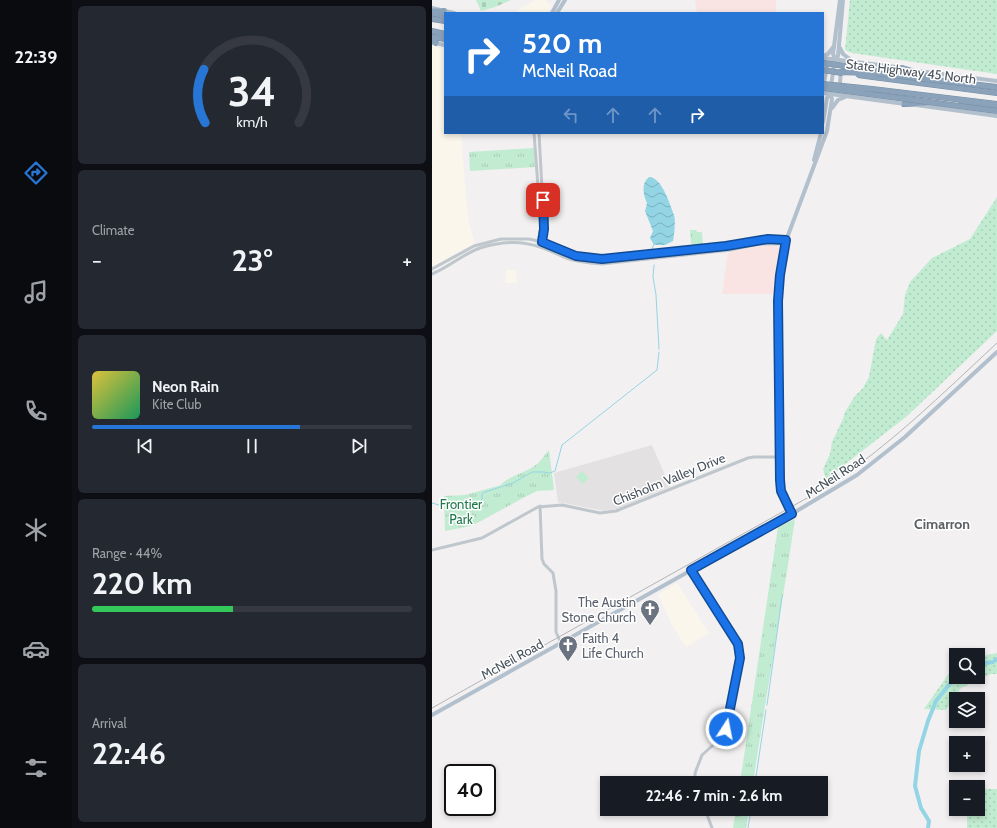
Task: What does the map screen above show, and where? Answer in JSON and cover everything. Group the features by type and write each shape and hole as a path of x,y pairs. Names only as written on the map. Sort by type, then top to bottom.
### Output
{"highway":[{"path":"432,10 444,13"},
{"path":"432,19 444,22"},
{"path":"432,31 444,34"},
{"path":"432,37 444,39"},
{"path":"824,63 883,71 906,76"},
{"path":"902,68 944,80 997,88"},
{"name":"State Highway 45 North","path":"824,70 997,92"},
{"path":"839,72 906,76 997,88"},
{"path":"824,86 997,111"},
{"name":"State Highway 45 North","path":"824,86 872,89 997,104"},
{"path":"904,104 948,102 997,108"}],"main road":[{"path":"553,12 559,0"},
{"path":"559,12 565,0"},
{"path":"835,59 833,54 840,0"},
{"path":"824,117 827,98 830,94 835,59 838,56 843,0"},
{"path":"433,42 444,45"},
{"path":"839,45 843,55 853,61"},
{"path":"824,57 834,46"},
{"path":"824,58 997,81"},
{"path":"824,60 827,68 824,84"},
{"path":"846,96 841,91 841,74 846,64 853,61"},
{"path":"824,93 997,116"},
{"path":"791,515 781,491 778,301 780,275 786,242 827,131 832,99 830,94"},
{"path":"831,110 838,100 846,96"},
{"path":"824,102 826,107"},
{"path":"813,169 821,134"},
{"name":"McNeil Road","path":"432,715 791,515 843,484 874,463 915,428 997,352"}],"street":[{"path":"534,134 541,227 540,242"},
{"path":"538,134 544,226 539,246"},
{"path":"432,269 466,249 494,240 511,239 540,242 576,256 602,259 726,246 759,240 776,239 786,242"},
{"path":"744,247 747,244 757,242 759,240"},
{"path":"432,274 471,252 494,244 518,243 539,246 571,259 588,263 602,264 720,252 767,243 786,242"},
{"name":"Chisholm Valley Drive","path":"432,550 482,538 540,506 562,505 600,513 615,512 748,458 780,457"},
{"path":"540,506 542,559 544,564 553,572 556,591 557,633 561,643"},
{"path":"691,570 738,644 740,655 726,729 721,738 702,755 695,776"},
{"path":"708,816 712,828"}],"shaded area":[{"path":"535,0 546,0 548,3 552,4 548,12 517,12"},
{"path":"695,0 776,0 776,12 697,12"},
{"path":"432,46 444,49 444,134 461,134 469,223 475,243 432,267"},
{"path":"758,246 777,246 780,250 775,294 722,294 728,253"},
{"path":"506,270 516,270 517,283 505,283"},
{"path":"652,445 670,487 617,509 605,511 558,502 554,473"},
{"path":"677,583 709,633 686,647 671,623 658,594"}],"green space":[{"path":"476,0 511,0 481,11"},
{"path":"850,0 997,0 997,74 852,53 845,50"},
{"path":"534,148 535,167 470,171 469,152"},
{"path":"997,197 997,331 906,417 822,482 825,476 823,469 830,454 832,442 845,412 855,396 863,388 869,377 876,339 881,333 887,340 903,314 905,295 910,282 932,258 970,239"},
{"path":"690,230 702,232 703,245 695,246 691,243"},
{"name":"Frontier Park","path":"549,450 554,490 537,491 471,526 445,531 444,496 465,495 501,485 507,479 533,467"},
{"path":"582,471 589,478 583,484 576,477"},
{"path":"795,519 754,776 741,776 778,527"},
{"path":"997,653 997,674 991,674 985,677 985,656"},
{"path":"949,673 949,684 970,684 961,688 958,692 949,692 949,706 946,710 924,709"},
{"path":"985,789 997,789 997,828 967,828 967,816 985,816"},
{"path":"735,816 748,816 746,828 733,828"}],"water":[{"path":"649,177 654,178 662,186 675,217 673,241 665,245 654,245 650,238 653,231 645,211 647,203 644,196 645,182"}],"waterway":[{"path":"652,249 654,244"},
{"path":"654,265 653,277 656,295 659,349"},
{"path":"446,507 478,506 482,502 482,494 485,492 513,483 532,472 550,473 555,471 562,445 657,370 659,352"},
{"path":"432,503 439,505"},
{"path":"767,705 782,597"},
{"path":"985,663 993,662 997,659"},
{"path":"928,828 929,821 921,808 915,786 919,751 936,701 950,684"},
{"path":"756,776 766,710"},
{"path":"748,828 750,816"}],"railway":[{"path":"432,708 825,488 849,472 893,438 997,343"}],"place":[{"name":"The Austin Stone Church","path":"650,626"},
{"name":"Faith 4 Life Church","path":"568,662"}],"district":[{"name":"Cimarron","path":"942,524"}],"route":[{"path":"543,200 544,234 542,242 583,258 610,259 726,246 768,239 786,240 780,275 778,301 780,480 781,491 792,514 691,570 738,644 740,651 740,658 726,729"}]}
